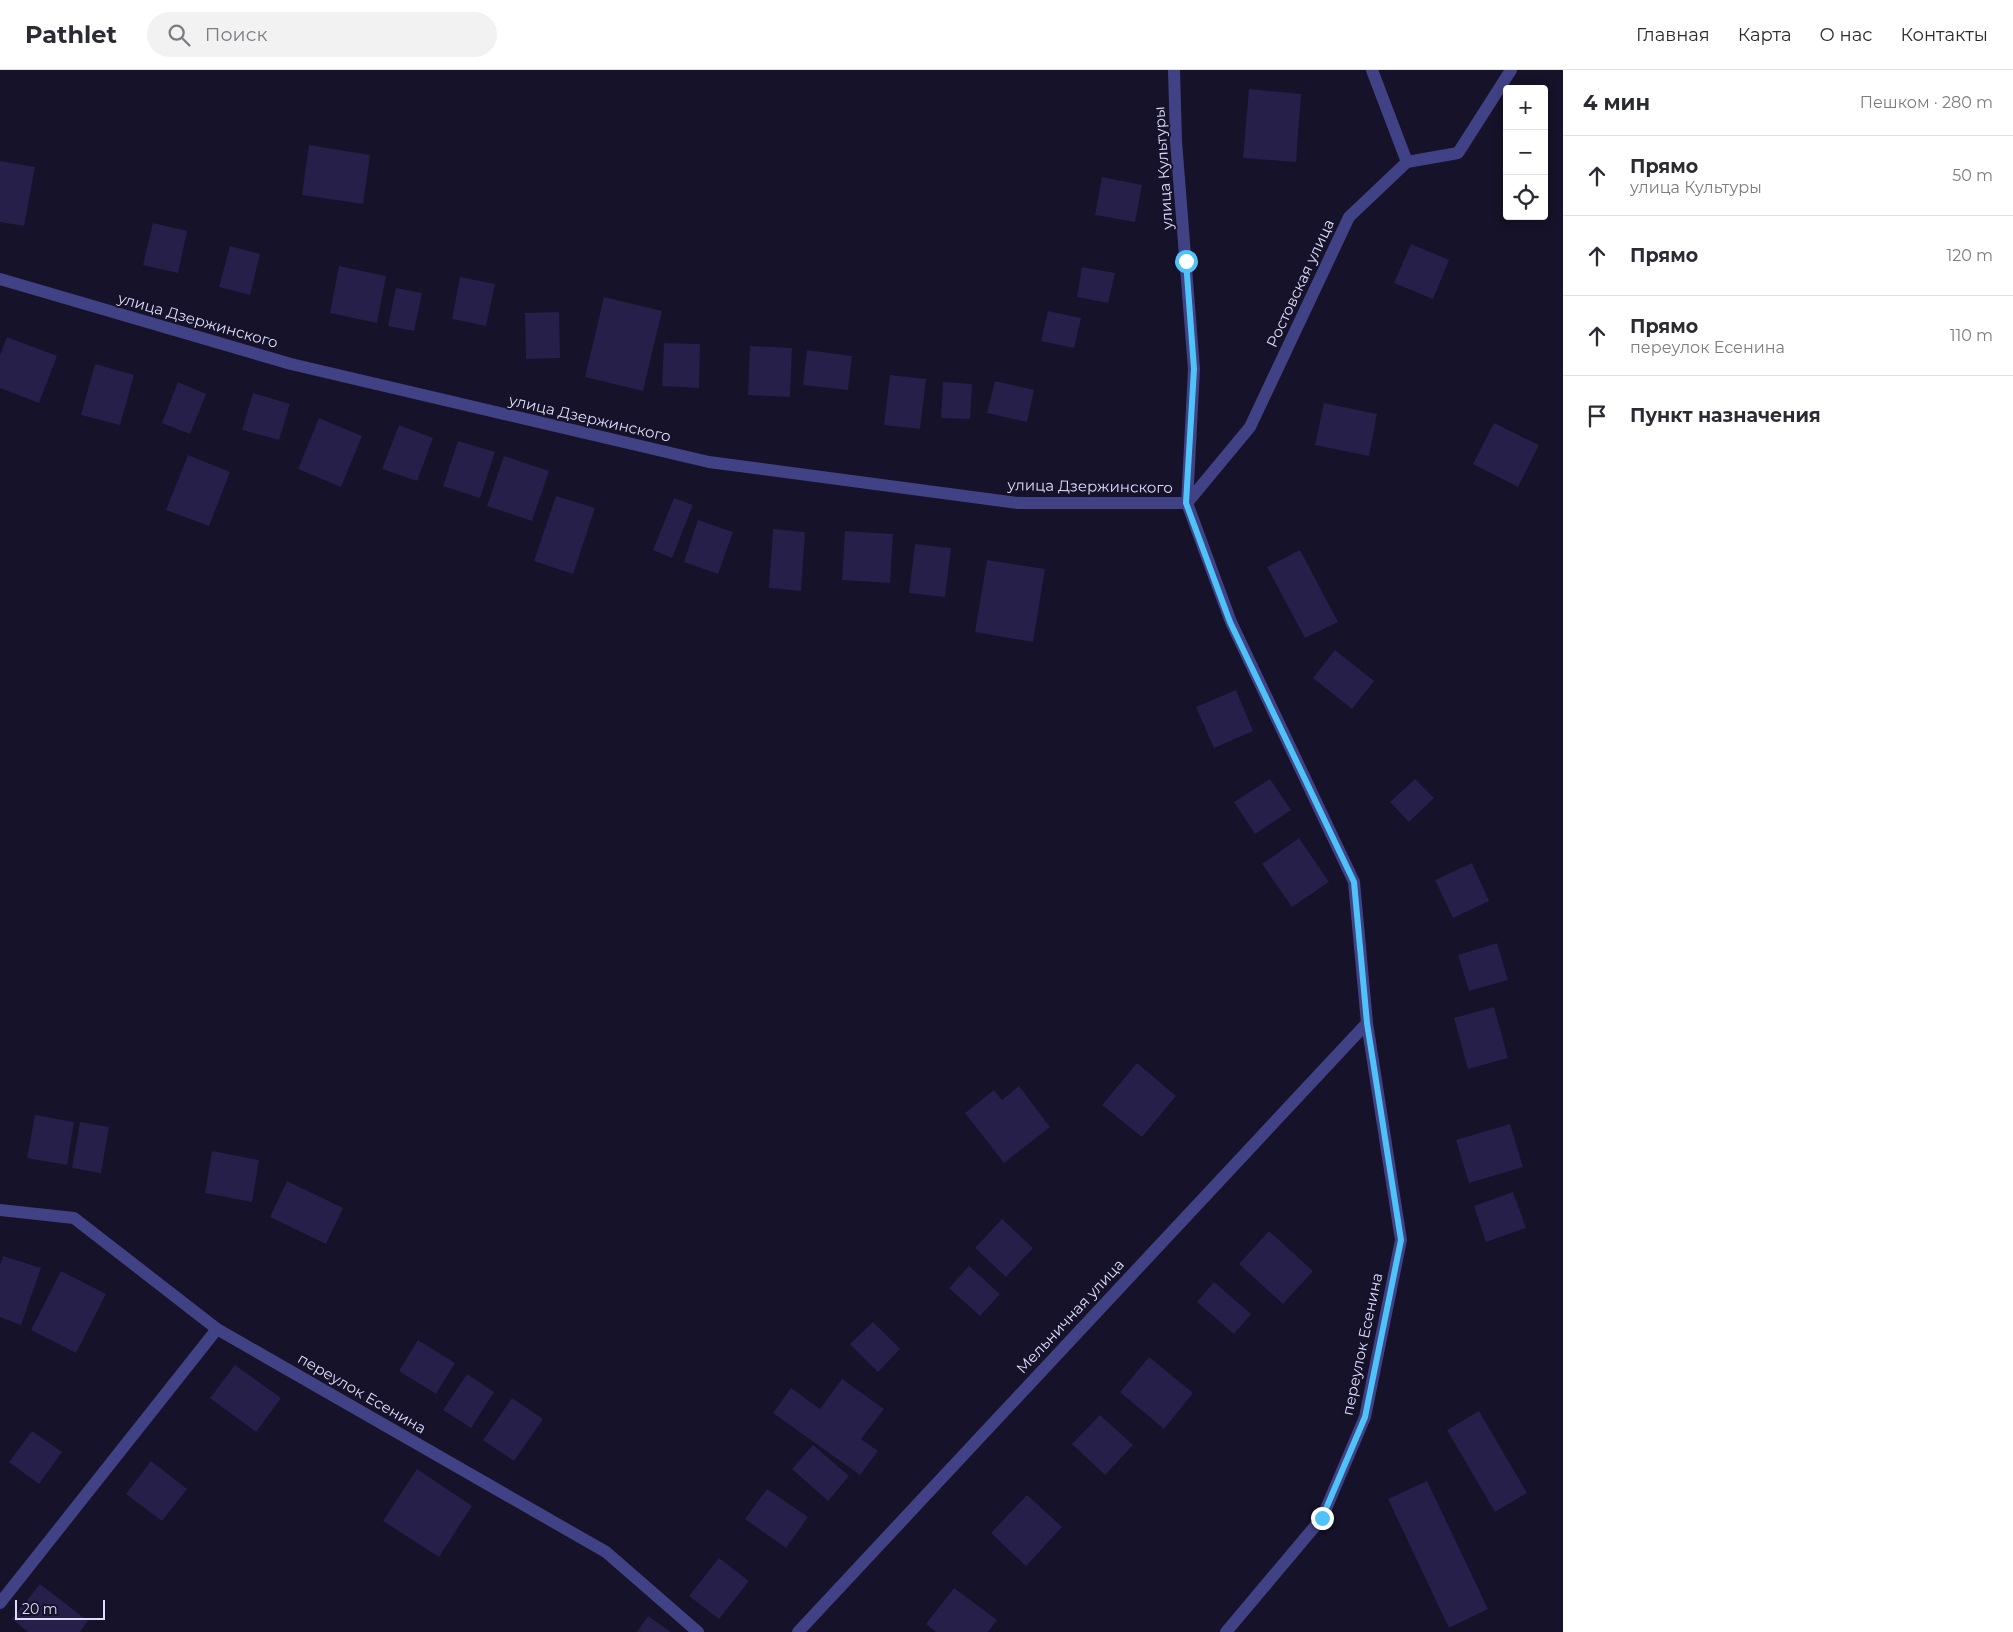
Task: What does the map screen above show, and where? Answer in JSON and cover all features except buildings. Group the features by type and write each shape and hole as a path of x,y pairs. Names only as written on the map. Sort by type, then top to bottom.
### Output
{"street":[{"name":"улица Культуры","path":"1174,70 1176,141 1194,369 1186,503"},
{"path":"1372,70 1407,162 1458,154 1511,70"},
{"name":"Ростовская улица","path":"1186,503 1250,427 1349,217 1407,162"},
{"name":"улица Дзержинского","path":"0,279 290,364 709,462 1018,503 1186,503"},
{"name":"переулок Есенина","path":"1186,503 1230,622 1354,882 1367,1023 1401,1240 1365,1417 1322,1518 1226,1632"},
{"name":"Мельничная улица","path":"798,1632 1367,1023"},
{"name":"переулок Есенина","path":"0,1210 74,1218 217,1328 606,1552 698,1632"},
{"path":"0,1603 217,1328"}],"route":[{"path":"1186,261 1194,369 1186,503 1230,622 1354,882 1367,1023 1401,1240 1365,1417 1322,1518"}]}
